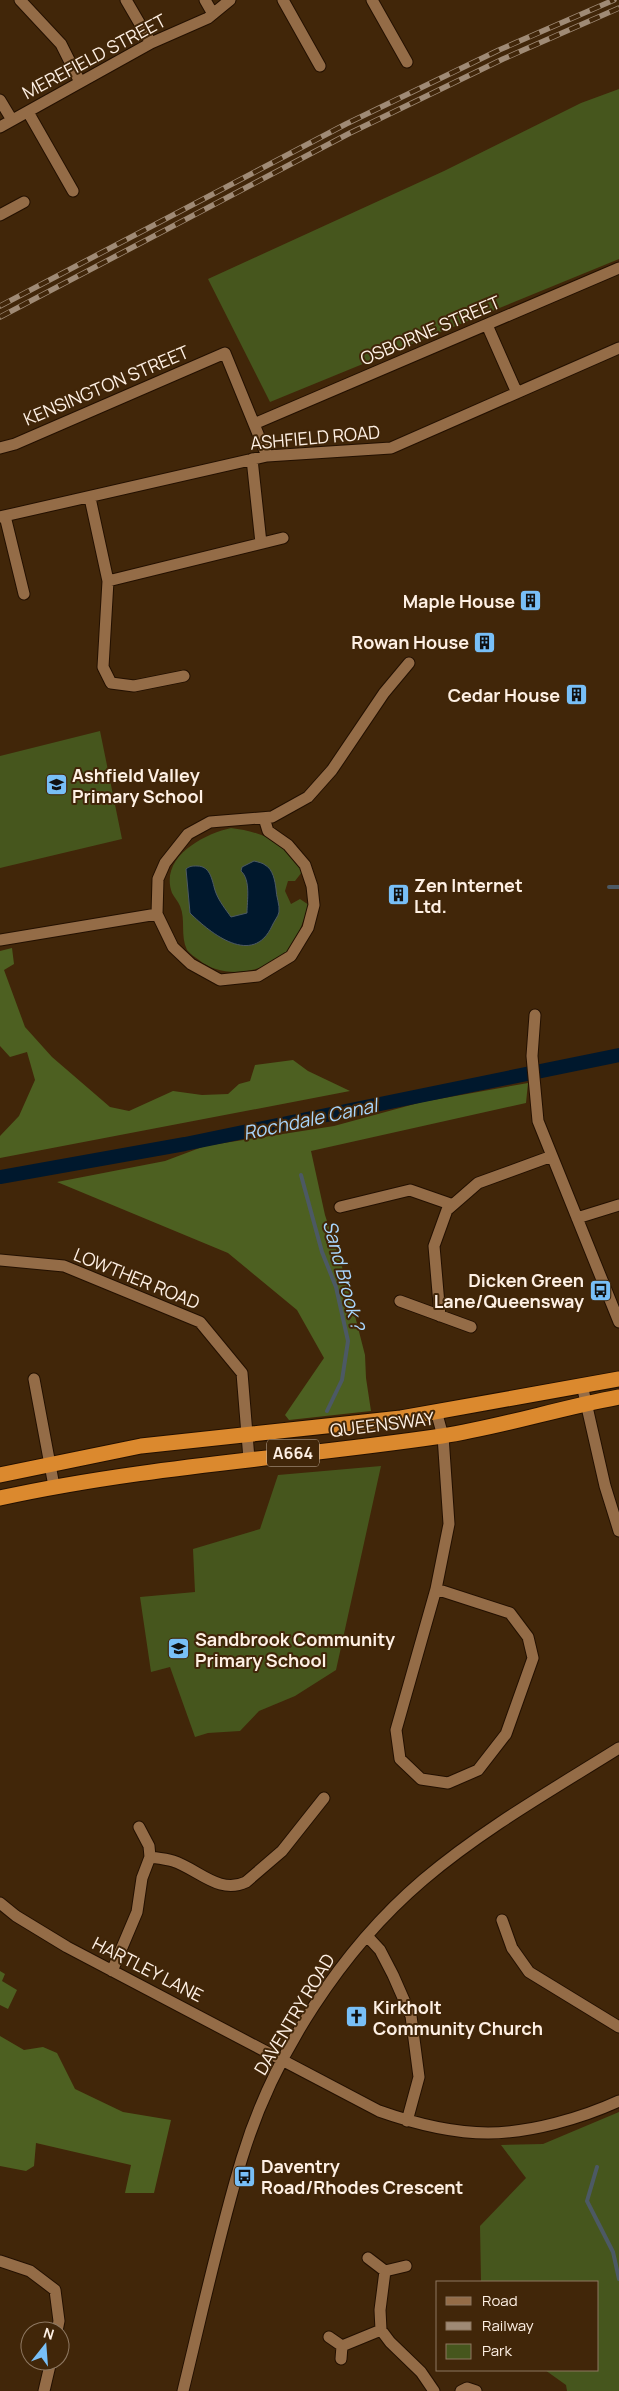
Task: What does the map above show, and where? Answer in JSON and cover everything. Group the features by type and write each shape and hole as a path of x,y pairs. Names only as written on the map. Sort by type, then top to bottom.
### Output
{"highway":[{"name":"QUEENSWAY","path":"0,1475 140,1446 401,1418 619,1378"},
{"name":"QUEENSWAY","path":"0,1498 54,1486 138,1472 443,1436 585,1403 619,1398"}],"street":[{"path":"20,0 61,44 80,82"},
{"path":"126,0 151,43"},
{"path":"205,0 213,14"},
{"name":"MEREFIELD STREET","path":"0,127 151,43 208,18 230,0"},
{"path":"282,0 320,66"},
{"path":"372,0 407,62"},
{"path":"0,100 12,120"},
{"path":"28,112 72,191"},
{"path":"0,215 24,202"},
{"name":"OSBORNE STREET","path":"254,424 619,268"},
{"path":"487,325 517,393"},
{"name":"ASHFIELD ROAD","path":"2,516 90,498 267,456 390,448 619,348"},
{"name":"KENSINGTON STREET","path":"0,448 14,444 225,353 254,424"},
{"path":"254,424 267,456"},
{"path":"252,459 261,544"},
{"path":"90,498 108,581 103,667 111,683 134,686 184,676"},
{"path":"2,516 24,594"},
{"path":"108,581 283,538"},
{"path":"264,818 268,831 288,845 305,865 312,886 314,905 308,928 291,956 258,976 220,980 191,964 173,947 158,914 158,879 165,863 188,834 210,822 272,817 308,797 332,770 384,693 409,663"},
{"path":"0,940 158,914"},
{"path":"535,1015 532,1056 538,1121 619,1322"},
{"path":"440,1316 434,1246 447,1210 478,1182 552,1156"},
{"path":"340,1207 410,1190 452,1205"},
{"path":"577,1218 619,1204"},
{"name":"LOWTHER ROAD","path":"0,1260 64,1266 200,1322 242,1373 249,1459"},
{"path":"400,1301 471,1327"},
{"path":"34,1379 54,1486"},
{"path":"582,1385 605,1486 619,1531"},
{"path":"436,1411 443,1436 449,1524 436,1589 396,1730 400,1758 421,1779 448,1783 478,1770 506,1734 533,1658 528,1637 510,1613 436,1589"},
{"name":"DAVENTRY ROAD","path":"183,2391 242,2156 264,2099 284,2059 307,2019 348,1958 367,1936 421,1882 463,1848 619,1748"},
{"path":"150,1857 174,1862 221,1885 240,1886 282,1851 324,1798"},
{"path":"112,1971 137,1912 142,1878 150,1857 149,1846 139,1827"},
{"name":"HARTLEY LANE","path":"0,1903 16,1916 67,1947 284,2059 379,2111 407,2121 458,2130 489,2133 541,2126 591,2114 619,2102"},
{"path":"502,1920 512,1948 529,1972 619,2028"},
{"path":"367,1936 380,1950 411,2016 419,2077 407,2121"},
{"path":"368,2258 385,2271"},
{"path":"0,2261 30,2271 55,2290 59,2321"},
{"path":"385,2271 406,2266"},
{"path":"385,2271 380,2310 381,2330 390,2342 421,2372 434,2391"},
{"path":"342,2346 381,2330"},
{"path":"329,2337 342,2346"},
{"path":"340,2359 342,2346"},
{"path":"44,2391 48,2371"},
{"path":"461,2391 467,2388 476,2391"}],"green space":[{"path":"619,89 619,259 270,402 208,279 444,171 581,103"},
{"path":"100,731 122,839 0,868 0,756"},
{"path":"231,828 253,832 282,846 302,872 295,881 288,881 285,891 291,904 300,899 309,905 297,936 286,953 266,965 243,972 231,972 209,966 187,950 184,939 182,911 172,893 170,880 172,869 186,849 209,836"},
{"path":"12,948 14,964 4,970 25,1027 52,1057 110,1107 129,1111 173,1091 202,1095 228,1094 239,1084 250,1081 255,1065 293,1060 308,1071 350,1091 0,1158 0,1136 19,1116 35,1080 27,1052 10,1057 0,1046 0,951"},
{"path":"528,1083 526,1103 311,1151 325,1215 344,1273 365,1355 371,1411 289,1420 285,1415 324,1358 297,1310 228,1253 57,1182 165,1161 205,1146 334,1126 422,1102"},
{"path":"381,1466 336,1670 295,1696 259,1711 240,1731 208,1733 195,1737 170,1667 151,1672 140,1597 195,1592 193,1549 260,1529 278,1475"},
{"path":"0,1971 5,1974 2,1981 17,1990 8,2009 0,2005"},
{"path":"0,2036 24,2050 43,2047 57,2053 75,2089 123,2112 171,2120 154,2193 125,2193 131,2165 36,2143 34,2166 26,2171 0,2166"},
{"path":"619,2112 619,2391 567,2391 566,2385 546,2371 599,2371 599,2281 481,2281 480,2226 526,2178 501,2145 543,2144"}],"water":[{"path":"254,861 264,864 272,872 279,906 278,916 264,938 254,944 232,943 209,930 190,913 186,869 195,866 202,867 209,872 216,893 231,917 247,913 247,885 241,871 242,867"}],"waterway":[{"path":"609,887 619,887"},
{"name":"Rochdale Canal","path":"0,1177 185,1144 619,1055"},
{"name":"Sand Brook ?","path":"301,1175 322,1252 336,1287 348,1341 342,1380 327,1411"},
{"path":"597,2167 587,2201 613,2252 619,2279"}],"railway":[{"path":"0,306 346,124 499,50 614,0"},
{"path":"0,317 350,133 503,59 619,8"}],"place":[{"name":"Maple House","path":"531,601"},
{"name":"Rowan House","path":"485,642"},
{"name":"Cedar House","path":"576,695"},
{"name":"Ashfield Valley Primary School","path":"56,785"},
{"name":"Zen Internet Ltd.","path":"398,895"},
{"name":"Dicken Green Lane/Queensway","path":"600,1290"},
{"name":"Sandbrook Community Primary School","path":"179,1649"},
{"name":"Kirkholt Community Church","path":"357,2017"},
{"name":"Daventry Road/Rhodes Crescent","path":"245,2176"}]}
